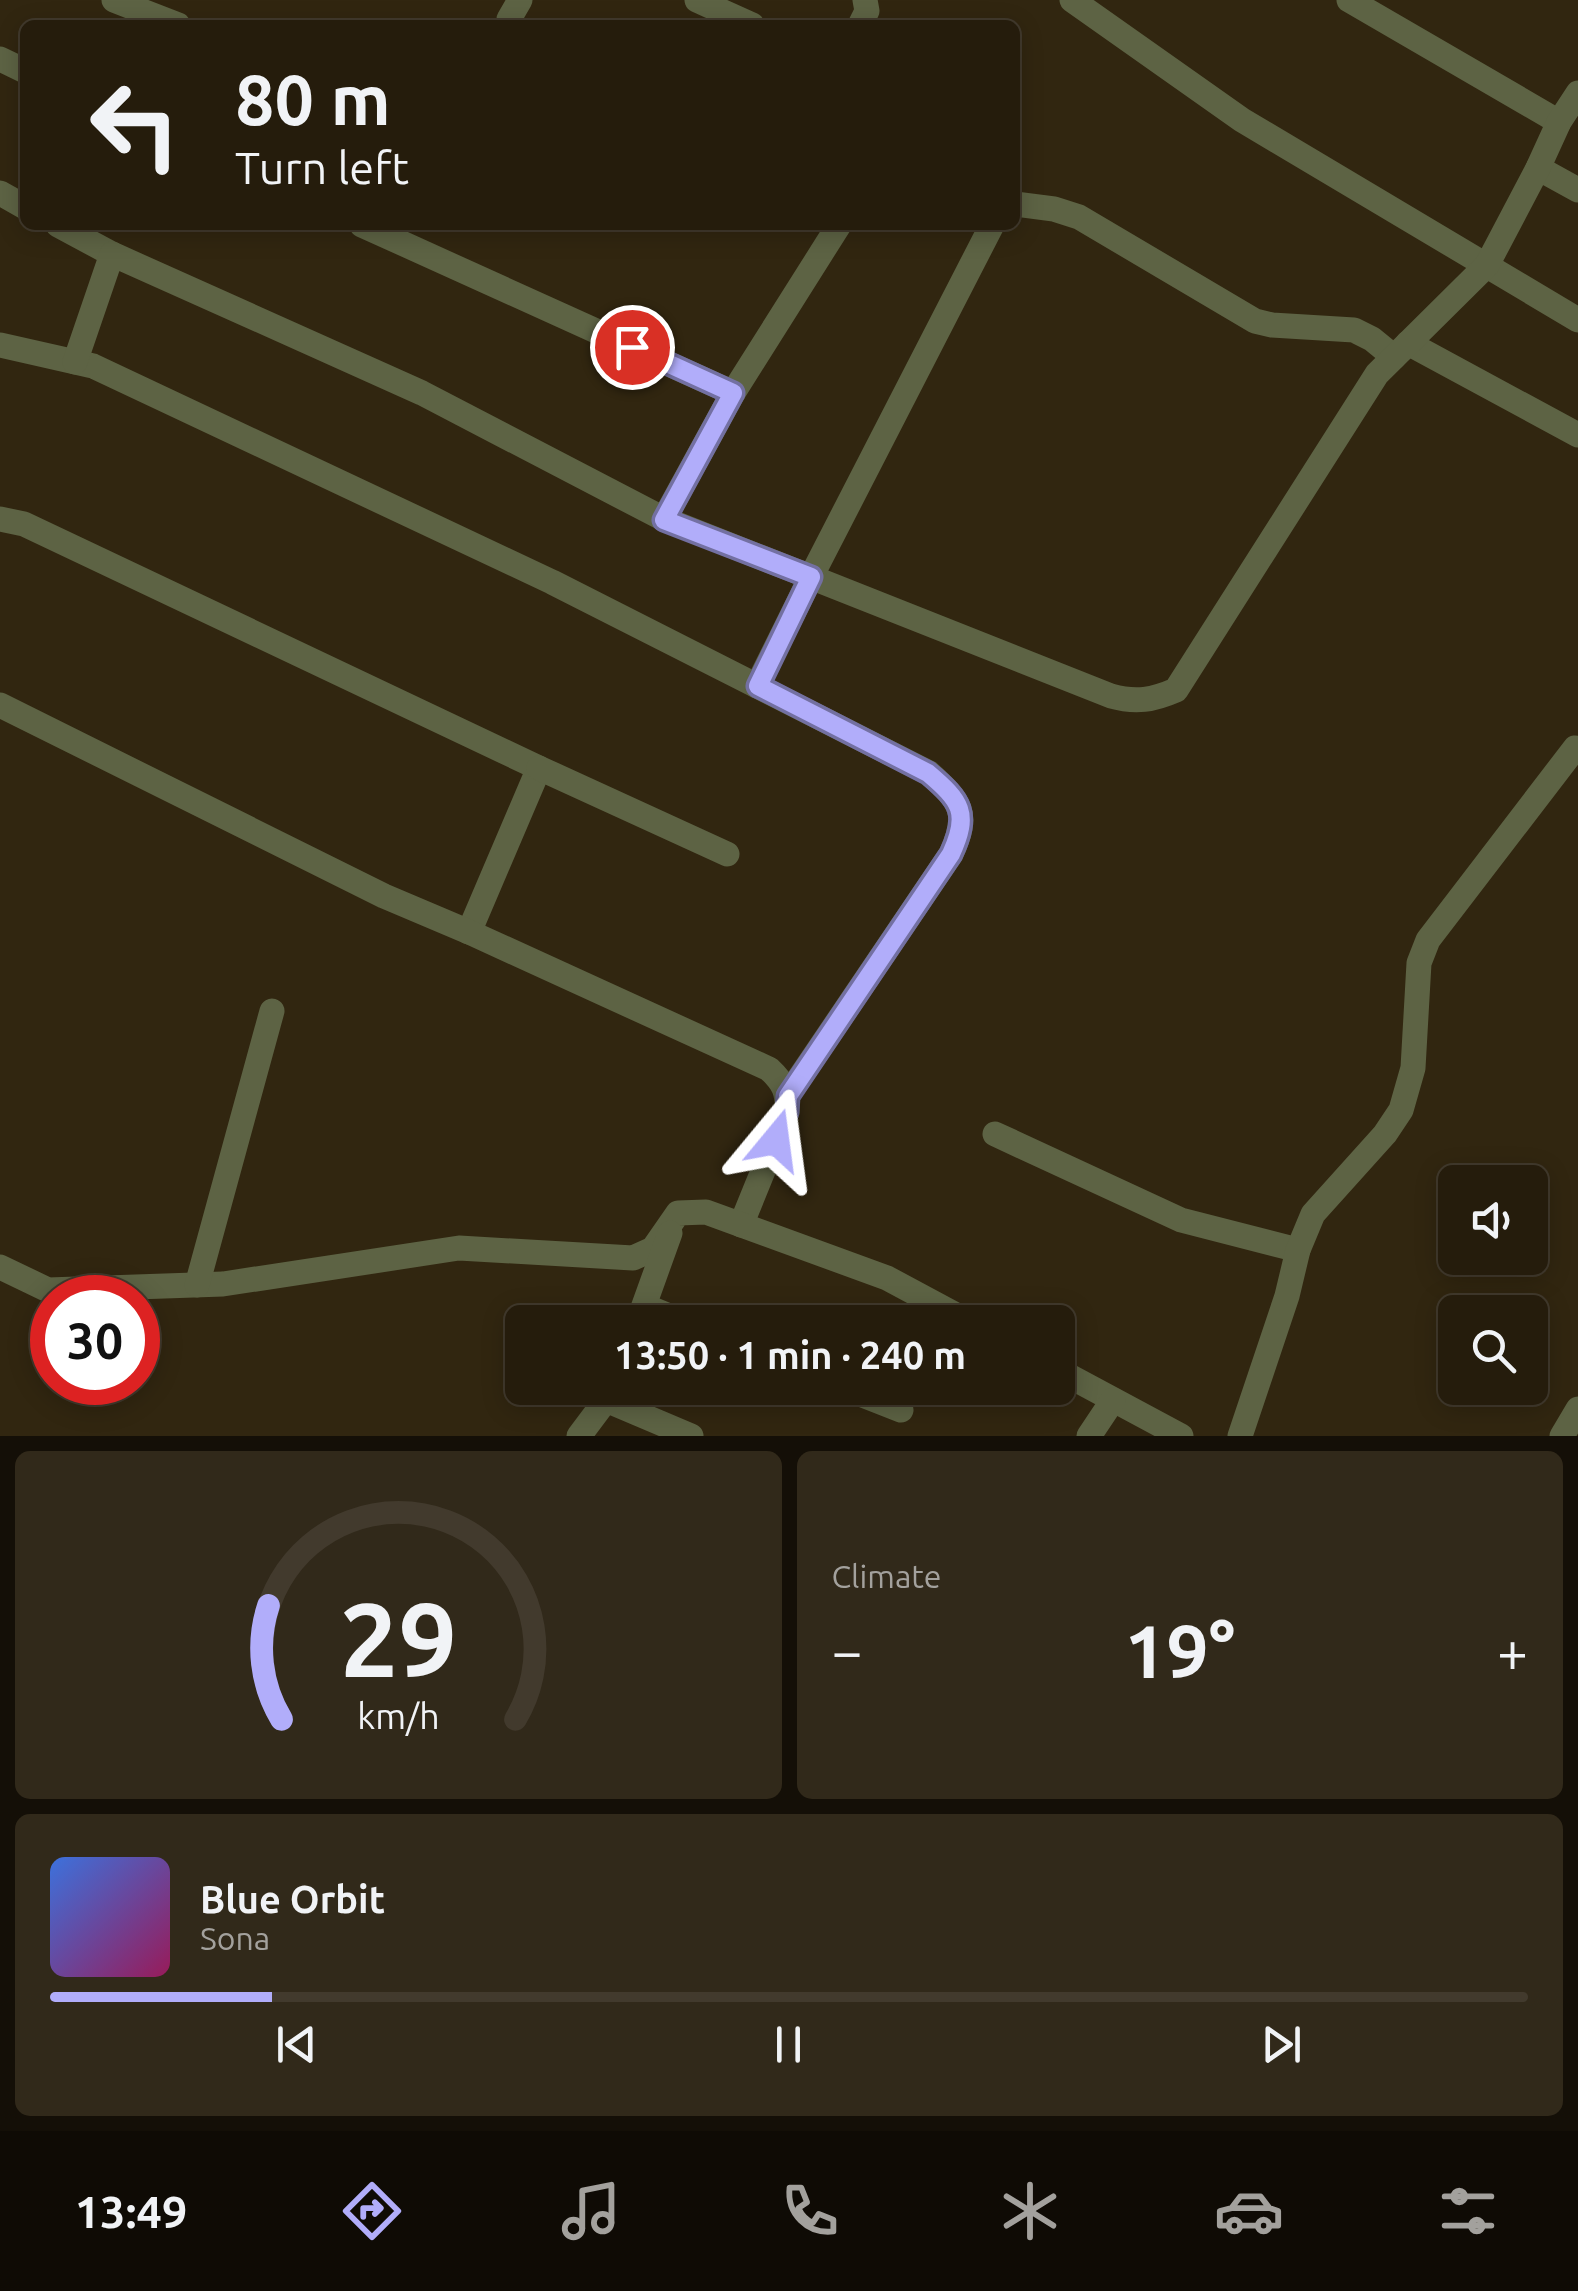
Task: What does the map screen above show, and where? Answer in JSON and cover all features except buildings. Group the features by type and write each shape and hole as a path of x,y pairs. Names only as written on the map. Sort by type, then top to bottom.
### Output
{"street":[{"path":"114,0 165,20"},
{"path":"697,0 741,20"},
{"path":"1072,0 1242,120 1578,320"},
{"path":"1349,0 1559,122"},
{"path":"67,230 112,254 422,393 664,520 1132,702 1176,690 1377,374 1487,265 1559,122 1578,93"},
{"path":"1538,168 1578,190"},
{"path":"1020,205 1054,208 1079,217 1255,321 1272,326 1354,330 1578,434"},
{"path":"373,230 733,393"},
{"path":"664,520 733,393 836,230"},
{"path":"758,686 989,230"},
{"path":"75,362 112,254"},
{"path":"0,345 93,366 534,573 928,773 950,792 962,816 951,854 788,1096"},
{"path":"0,519 24,524 727,854"},
{"path":"0,705 384,896 769,1069 783,1083 788,1096 787,1112 741,1225"},
{"path":"1240,1436 1287,1296 1298,1250 1313,1214 1385,1134 1401,1110 1413,1068 1419,962 1428,940 1575,748"},
{"path":"470,932 539,768"},
{"path":"197,1285 272,1011"},
{"path":"995,1134 1182,1220 1298,1250"},
{"path":"678,1213 706,1212 886,1278 938,1305"},
{"path":"0,1267 48,1290 242,1281 459,1248 632,1258 653,1248 678,1213"},
{"path":"644,1305 678,1213"},
{"path":"1075,1379 1182,1436"},
{"path":"1089,1436 1113,1400"},
{"path":"579,1436 601,1405"},
{"path":"630,1405 691,1436"},
{"path":"888,1405 901,1410"},
{"path":"1562,1436 1578,1409"}],"route":[{"path":"632,347 733,393 664,520 811,577 758,686 928,773 950,792 962,816 951,854 788,1096 787,1112 776,1140"}]}
